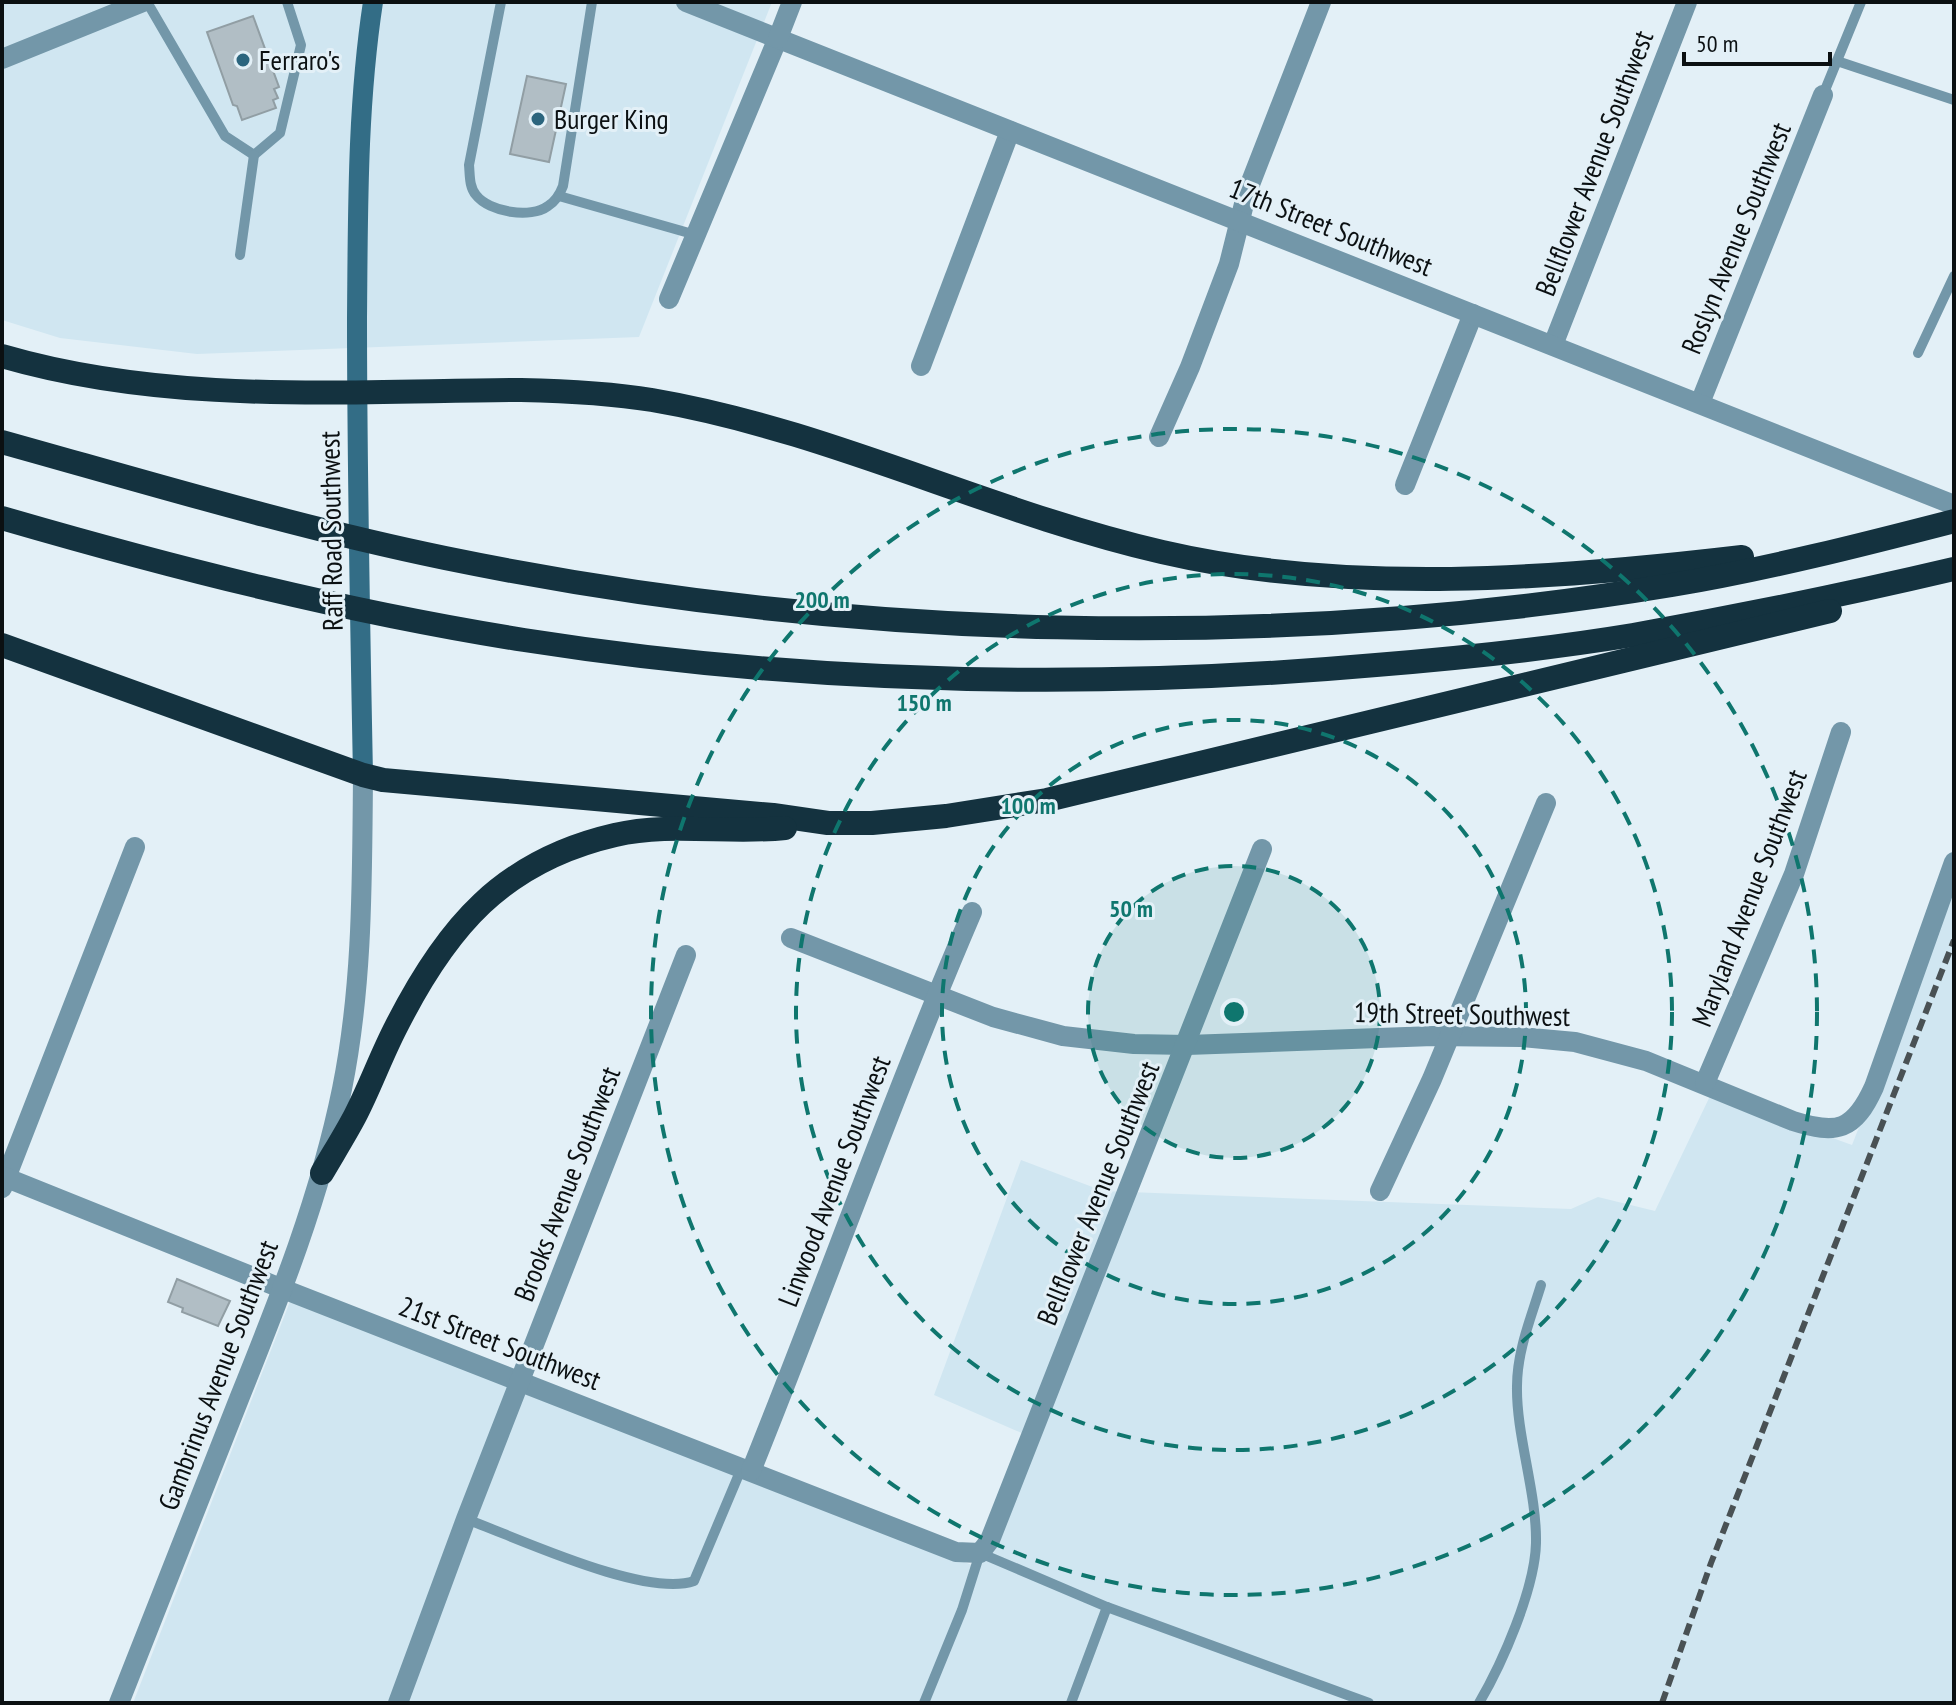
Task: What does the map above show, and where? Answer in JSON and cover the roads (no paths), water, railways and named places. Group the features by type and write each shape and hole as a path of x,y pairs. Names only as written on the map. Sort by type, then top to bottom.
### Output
{"highway":[{"path":"2,356 65,372 151,387 195,390 569,391 657,401 698,409 805,439 1108,538 1164,553 1238,567 1323,575 1486,578 1657,567 1820,545 1874,541"},
{"path":"2,442 284,520 444,558 603,586 771,608 976,623 1208,627 1383,619 1524,606 1736,573 1954,521"},
{"path":"2,518 167,566 285,594 440,625 525,640 729,665 871,676 1113,680 1303,672 1461,658 1631,635 1946,571"},
{"path":"322,1173 355,1115 406,1007 442,947 467,916 489,896 519,875 567,849 616,835 648,831 779,829 946,816 1090,792 1830,611 1901,581"},
{"path":"2,645 363,775 449,787 773,815 828,823"}],"main road":[{"name":"Raff Road Southwest","path":"363,775 357,391 358,158 365,57 373,2"}],"street":[{"path":"2,59 111,8 145,2"},
{"name":"17th Street Southwest","path":"686,2 1954,505"},
{"path":"669,299 792,2"},
{"path":"1159,437 1190,367 1229,264 1247,192 1321,2"},
{"name":"Bellflower Avenue Southwest","path":"1553,345 1687,2"},
{"name":"Roslyn Avenue Southwest","path":"1700,403 1823,95"},
{"path":"921,366 1010,131"},
{"path":"1405,485 1473,314"},
{"name":"Maryland Avenue Southwest","path":"1705,1083 1788,889 1841,732"},
{"name":"Raff Road Southwest","path":"347,1060 360,950 363,775"},
{"path":"1380,1191 1449,1037 1546,803"},
{"path":"3,1181 135,847"},
{"name":"Bellflower Avenue Southwest","path":"980,1553 990,1540 1030,1443 1262,849"},
{"name":"19th Street Southwest","path":"791,938 993,1017 1063,1036 1134,1044 1187,1045 1449,1037 1521,1037 1575,1042 1646,1061 1817,1129 1835,1130 1849,1124 1860,1113 1874,1087 1954,862"},
{"name":"Linwood Avenue Southwest","path":"747,1469 805,1337 884,1124 972,912"},
{"name":"Brooks Avenue Southwest","path":"398,1703 466,1519 686,955"},
{"name":"Gambrinus Avenue Southwest","path":"119,1703 283,1289 322,1173 347,1060"},
{"name":"21st Street Southwest","path":"3,1181 956,1552 980,1553"}],"lane":[{"path":"145,2 225,136 254,155"},
{"path":"240,255 254,155 280,133 301,45 287,2"},
{"path":"501,2 469,165 471,187 477,197 489,206 511,211 546,208 559,196 563,186 592,2"},
{"path":"1823,95 1861,2"},
{"path":"1837,61 1954,100"},
{"path":"559,196 696,235"},
{"path":"1918,353 1954,276"},
{"path":"1479,1703 1499,1665 1531,1577 1536,1543 1516,1388 1522,1346 1541,1285"},
{"path":"466,1519 612,1575 679,1586 694,1581 747,1469"},
{"path":"924,1703 962,1610 980,1553 1107,1607 1369,1703"},
{"path":"1071,1703 1107,1607"}],"railway":[{"path":"1662,1703 1711,1563 1954,940"}],"place":[{"name":"Ferraro's","path":"243,60"},
{"name":"Burger King","path":"538,119"}]}
